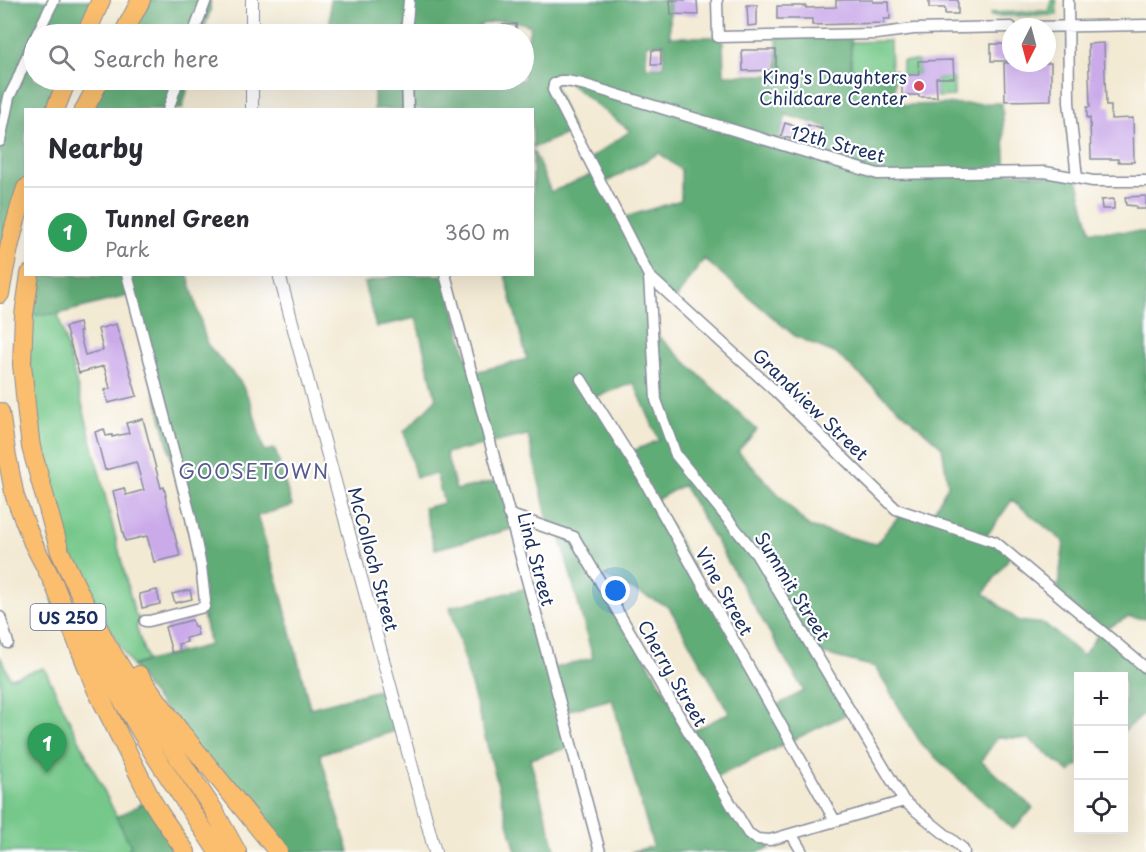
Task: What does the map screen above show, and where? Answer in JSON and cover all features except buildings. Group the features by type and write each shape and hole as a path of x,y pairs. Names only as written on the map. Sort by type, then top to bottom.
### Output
{"highway":[{"path":"88,24 95,0"},
{"path":"90,24 101,0"},
{"path":"117,24 127,0"},
{"path":"128,24 141,0"},
{"path":"56,108 63,90"},
{"path":"84,108 90,90"},
{"path":"84,108 94,90"},
{"path":"0,294 15,220 24,194"},
{"name":"US 250","path":"30,276 24,315 22,364 31,447 43,494 64,543 92,598 132,666 180,731 278,852"},
{"name":"US 250","path":"0,412 15,497 33,543 54,584 96,689 160,814 186,852"},
{"path":"43,494 60,552 108,646 155,723 213,809 237,852"},
{"path":"54,584 154,754 218,852"},
{"path":"160,814 176,852"}],"street":[{"path":"42,24 54,0"},
{"path":"197,24 206,0"},
{"path":"252,0 252,24"},
{"path":"407,24 409,0"},
{"path":"717,0 718,37 876,34 914,29 1002,27"},
{"path":"1068,0 1070,102 1077,178"},
{"path":"1056,26 1146,25"},
{"path":"0,141 9,97 24,64"},
{"name":"12th Street","path":"566,81 598,88 878,174 1045,172 1093,181 1146,181"},
{"name":"Grandview Street","path":"566,81 554,84 554,96 649,276 776,392 896,508 995,542 1146,668"},
{"path":"169,108 175,90"},
{"path":"252,90 252,108"},
{"path":"407,90 408,108"},
{"path":"128,276 191,518 205,601 204,607 145,621"},
{"name":"McColloch Street","path":"280,276 435,852"},
{"name":"Lind Street","path":"446,276 600,852"},
{"name":"Summit Street","path":"649,276 656,400 676,455 756,554 904,801 964,852"},
{"name":"Vine Street","path":"581,379 640,473 835,821"},
{"name":"Cherry Street","path":"508,514 573,537 748,833 757,839 770,840 792,835"},
{"path":"0,617 8,643"},
{"path":"802,852 792,835 904,801"}],"green space":[{"path":"0,0 95,0 87,24 24,24 24,90 63,90 56,108 24,108 24,195 0,296"},
{"path":"141,0 210,0 206,24 128,24"},
{"path":"330,0 409,0 446,4 451,0 670,0 670,37 718,37 723,41 724,75 778,75 777,36 851,35 851,70 895,70 895,94 901,103 906,105 1002,103 1006,172 1077,178 1091,231 1146,232 1146,619 1128,617 1102,631 1146,668 1146,712 1128,728 1128,672 1074,672 1074,768 1069,772 1029,739 998,737 981,761 1033,808 1013,829 922,745 875,667 816,652 851,712 715,778 748,833 770,840 769,849 757,852 631,852 653,846 612,699 562,712 571,747 530,759 556,852 516,852 450,607 528,588 550,669 593,658 559,532 550,529 528,435 446,453 456,490 499,480 512,529 435,549 424,508 444,503 436,474 416,478 404,432 436,399 416,318 376,327 364,283 393,276 445,276 471,373 527,359 505,276 534,276 534,152 551,192 595,173 588,160 630,131 566,81 554,84 573,131 534,148 534,108 374,108 374,90 534,90 534,24 500,21 484,24 330,24","holes":["647,44 664,44 663,67 646,67","786,115 827,127 819,157 777,144","659,153 681,170 681,200 619,219 601,185","704,259 795,336 836,354 942,447 948,485 929,520 903,511 876,544 809,527 738,451 757,430 652,330 650,277 675,300","634,383 659,440 628,453 593,398","683,485 804,691 772,708 656,500","1012,500 1064,542 1057,594 1101,630 1083,656 1045,624 1019,621 984,593 1011,555 985,538","595,572 669,607 729,713 689,733"]},
{"path":"1051,0 1056,0 1057,15 991,16 991,13 1050,11"},
{"path":"890,41 891,70 851,70 851,42"},
{"path":"902,61 918,61 919,75 902,75"},
{"path":"936,78 954,78 954,96 937,97"},
{"path":"95,90 187,90 182,108 85,108"},
{"path":"30,276 188,276 207,344 241,383 251,403 264,451 275,449 292,506 257,516 279,585 310,708 390,687 402,729 320,754 349,852 278,852 132,666 210,645 201,607 204,590 131,295 58,314 24,315"},
{"path":"58,314 134,611 137,617 145,621 136,626 147,661 132,666 64,543 43,494 24,315"},
{"path":"0,656 10,678 44,668 131,846 127,852 0,852"},
{"path":"151,799 160,814 172,852 127,852 131,846 116,817"}],"place":[{"name":"King's Daughters Childcare Center","path":"919,86"},
{"name":"Tunnel Green","path":"47,773"}],"district":[{"name":"GOOSETOWN","path":"254,471"}]}
